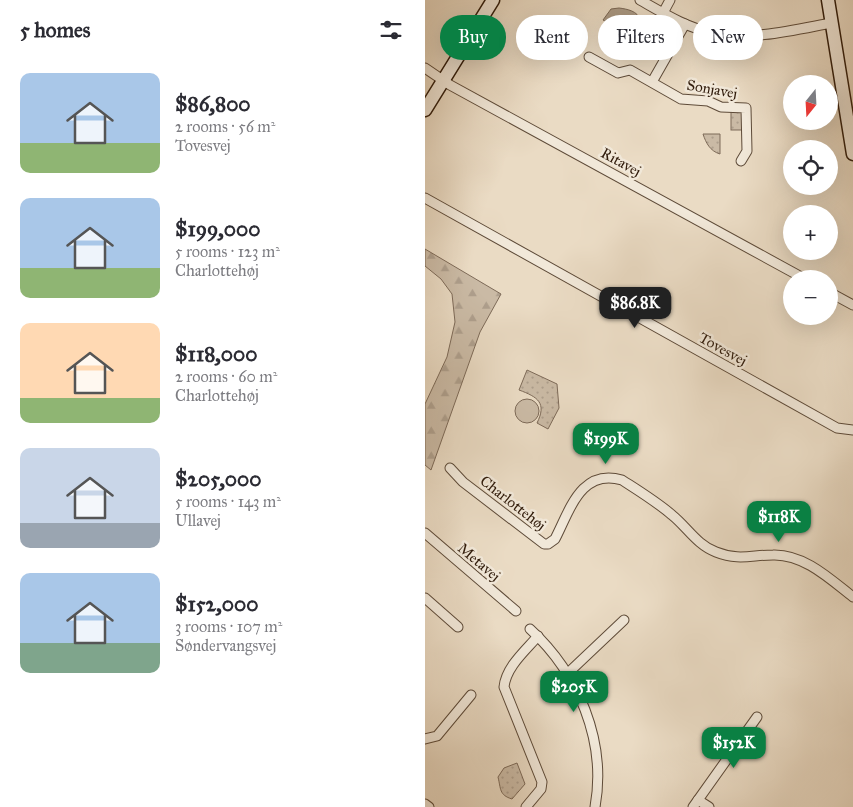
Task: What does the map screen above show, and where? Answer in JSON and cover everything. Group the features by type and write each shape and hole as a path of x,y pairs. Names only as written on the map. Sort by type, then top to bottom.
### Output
{"street":[{"path":"425,110 493,0"},
{"path":"640,0 685,24 714,34 744,36 831,23"},
{"path":"663,13 670,0"},
{"path":"828,0 853,154"},
{"path":"652,82 685,24"},
{"name":"Sonjavej","path":"589,57 618,73 630,70 681,99 708,101 721,108 746,108 747,151 741,161"},
{"name":"Ritavej","path":"425,68 443,80 789,270"},
{"name":"Tovesvej","path":"425,198 837,428 853,430"},
{"path":"838,297 853,305"},
{"name":"Charlottehøj","path":"449,468 463,482 544,544 548,544 555,539 586,486 600,477 609,477 622,480 674,516 693,536 713,551 735,557 772,554 797,559 853,597"},
{"name":"Metavej","path":"425,533 516,611"},
{"path":"425,598 458,626"},
{"path":"568,673 624,620"},
{"path":"530,629 553,652 568,673 583,701 592,729 598,776 595,807"},
{"path":"526,807 541,789 542,782 504,687 508,671 538,636"},
{"path":"425,739 437,736 471,695"},
{"path":"709,807 695,804 757,717"},
{"path":"425,804 429,807"}],"green space":[{"path":"731,111 742,111 742,130 731,130"},
{"path":"703,134 720,134 720,154 709,146"},
{"path":"425,249 501,294 480,332 431,470 425,465 425,404 447,357 455,322 452,294 441,279 425,266"},
{"path":"527,370 557,384 559,408 548,429 537,423 541,410 539,402 531,395 519,390"},
{"path":"527,399 536,402 539,411 536,420 527,423 518,420 515,411 518,402"},
{"path":"517,763 525,784 512,799 503,793 498,777 504,768"}],"shaded area":[{"path":"611,9 629,10 638,15 607,15"}]}
